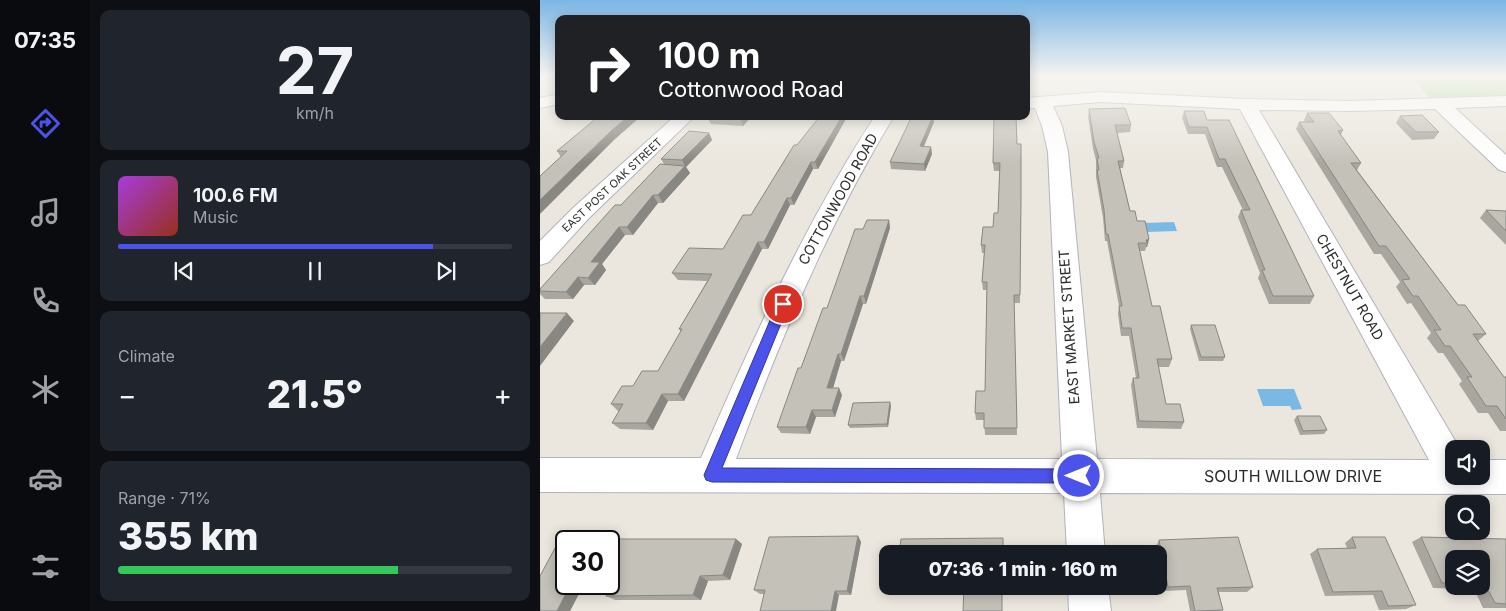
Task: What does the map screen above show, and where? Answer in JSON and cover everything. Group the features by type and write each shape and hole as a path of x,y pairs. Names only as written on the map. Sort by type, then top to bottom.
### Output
{"street":[{"name":"EAST MARKET STREET","path":"1036,106 1052,126 1058,152 1085,545"},
{"name":"CHESTNUT ROAD","path":"1247,106 1445,455"},
{"path":"1334,106 1374,106"},
{"path":"1442,106 1506,166"},
{"name":"EAST POST OAK STREET","path":"540,256 586,208 682,120"},
{"name":"COTTONWOOD ROAD","path":"712,475 769,336 800,268 839,191 883,120"},
{"name":"SOUTH WILLOW DRIVE","path":"540,475 1445,476"},
{"name":"SOUTH WILLOW DRIVE","path":"1490,477 1506,477"},
{"path":"1089,595 1090,611"}],"water":[{"path":"1174,222 1177,231 1146,232 1144,223"},
{"path":"1257,389 1294,389 1302,409 1292,410 1290,406 1263,406"}],"building":[{"path":"1125,108 1131,125 1115,125 1124,161 1118,161 1130,211 1135,211 1137,221 1145,221 1149,239 1146,240 1147,243 1138,243 1152,306 1160,306 1172,359 1157,359 1166,404 1180,404 1184,422 1139,421 1133,378 1139,378 1131,328 1122,328 1119,306 1122,306 1108,234 1106,234 1097,170 1099,170 1097,159 1099,158 1094,142 1089,109"},
{"path":"1184,111 1204,111 1207,120 1229,120 1314,296 1273,296 1262,270 1265,270 1241,210 1250,210 1225,159 1219,159 1207,127 1189,127"},
{"path":"1307,113 1329,113 1343,130 1338,131 1361,163 1351,163 1458,305 1465,305 1486,334 1473,334 1504,377 1506,377 1506,419 1497,406 1486,406 1467,377 1472,377 1450,346 1445,346 1434,330 1441,330 1418,296 1413,296 1402,280 1410,279 1386,246 1379,246 1299,122 1314,122"},
{"path":"1422,115 1439,132 1416,132 1400,116"},
{"path":"594,120 624,120 540,200 540,176 567,151 557,151"},
{"path":"817,120 840,120 815,162 811,162 791,198 787,198 764,242 758,242 678,394 662,394 646,423 612,423 623,404 611,404 622,386 633,386 642,371 658,371 682,329 679,329 712,274 672,273 689,248 723,249 743,215 751,215 794,145 797,145"},
{"path":"910,120 931,120 920,146 931,147 924,164 890,162"},
{"path":"994,120 1016,120 1017,144 1021,144 1020,295 1014,295 1017,428 984,428 984,413 975,413 976,391 985,391 987,282 982,282 985,245 981,245 983,227 993,227 994,213 998,213 1000,163 993,163"},
{"path":"689,131 709,133 682,160 661,159"},
{"path":"660,164 685,166 658,195 653,195 627,227 619,227 591,262 600,262 588,278 578,277 566,292 540,291 615,205 621,205"},
{"path":"1486,210 1506,211 1506,231"},
{"path":"867,220 889,220 864,296 860,296 841,354 838,354 827,388 839,388 832,410 812,410 806,427 777,427 798,368 801,368 823,308 827,308 855,229 863,229"},
{"path":"540,313 567,313 540,347"},
{"path":"1191,325 1215,325 1225,357 1201,357"},
{"path":"890,402 887,424 848,425 853,403"},
{"path":"1297,416 1320,416 1327,430 1303,431"},
{"path":"858,536 847,591 835,591 831,611 760,611 765,590 754,590 769,537"},
{"path":"1238,537 1253,587 1217,588 1223,610 1195,611 1190,586 1168,587 1167,545 1160,545 1159,540"},
{"path":"1352,537 1385,537 1416,605 1388,606 1382,591 1333,592 1317,549 1356,548"},
{"path":"1421,537 1445,538 1445,540 1506,539 1506,604 1495,603 1490,594 1490,550 1445,550 1445,583 1442,583"},
{"path":"1003,538 1003,545 900,545 901,539"},
{"path":"620,539 736,539 723,575 700,576 693,595 606,596 620,595"},
{"path":"555,548 555,595 565,595 557,611 540,611 540,576"},
{"path":"964,595 1002,595 1002,611 963,611"}],"route":[{"path":"783,304 712,475 1079,476"}]}
